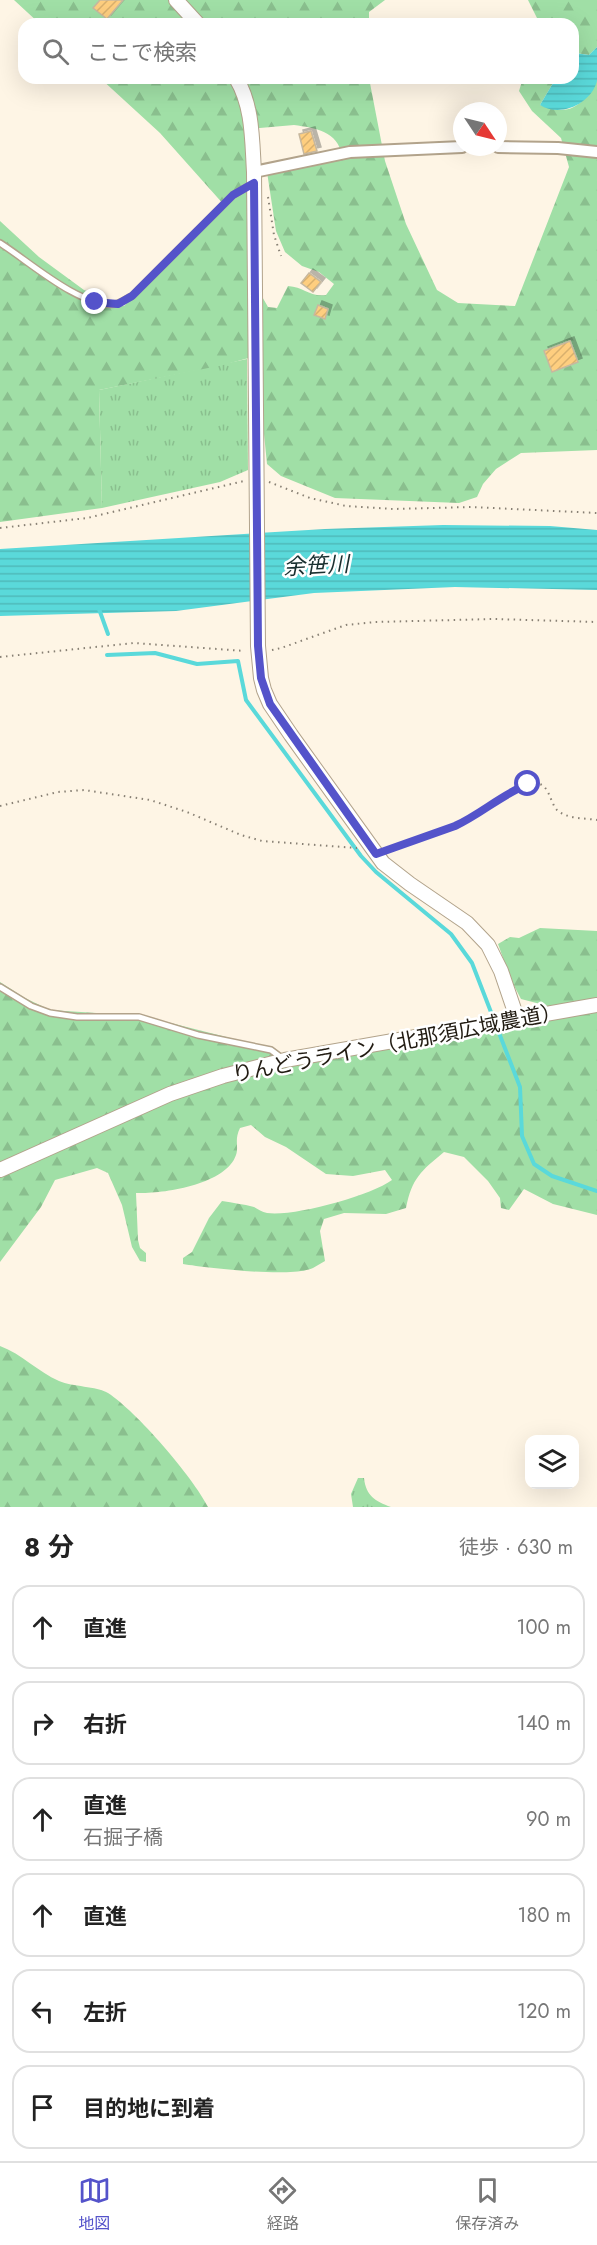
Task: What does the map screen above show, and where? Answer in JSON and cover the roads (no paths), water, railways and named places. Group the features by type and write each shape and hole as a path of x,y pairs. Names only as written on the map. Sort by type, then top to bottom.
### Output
{"street":[{"path":"176,0 192,18"},
{"path":"240,84 250,118 258,175 257,492 258,649 261,678 270,704 383,863 467,923 488,945 501,971 517,1018"},
{"path":"258,175 350,152 453,147"},
{"path":"507,147 558,148 597,152"},
{"name":"りんどうライン（北那須広域農道）","path":"0,1170 170,1094 223,1076 285,1060 597,1005"}],"lane":[{"path":"0,243 86,298 95,302 118,304 132,296 233,195 258,175"},
{"path":"0,987 31,1006 50,1013 76,1017 139,1017 198,1035 271,1050 285,1060"}],"water":[{"path":"597,47 597,81 588,96 582,102 565,109 548,109 540,105 552,84 579,84 579,54 589,55"},
{"name":"余笹川","path":"443,525 550,526 597,530 597,590 455,587 314,593 176,611 0,616 0,549 325,529"}],"waterway":[{"path":"99,609 108,634"},
{"path":"107,655 155,653 197,664 238,661 246,700 361,856 376,872 451,934 472,963 520,1087 522,1136 534,1164 552,1176 597,1191"}]}
